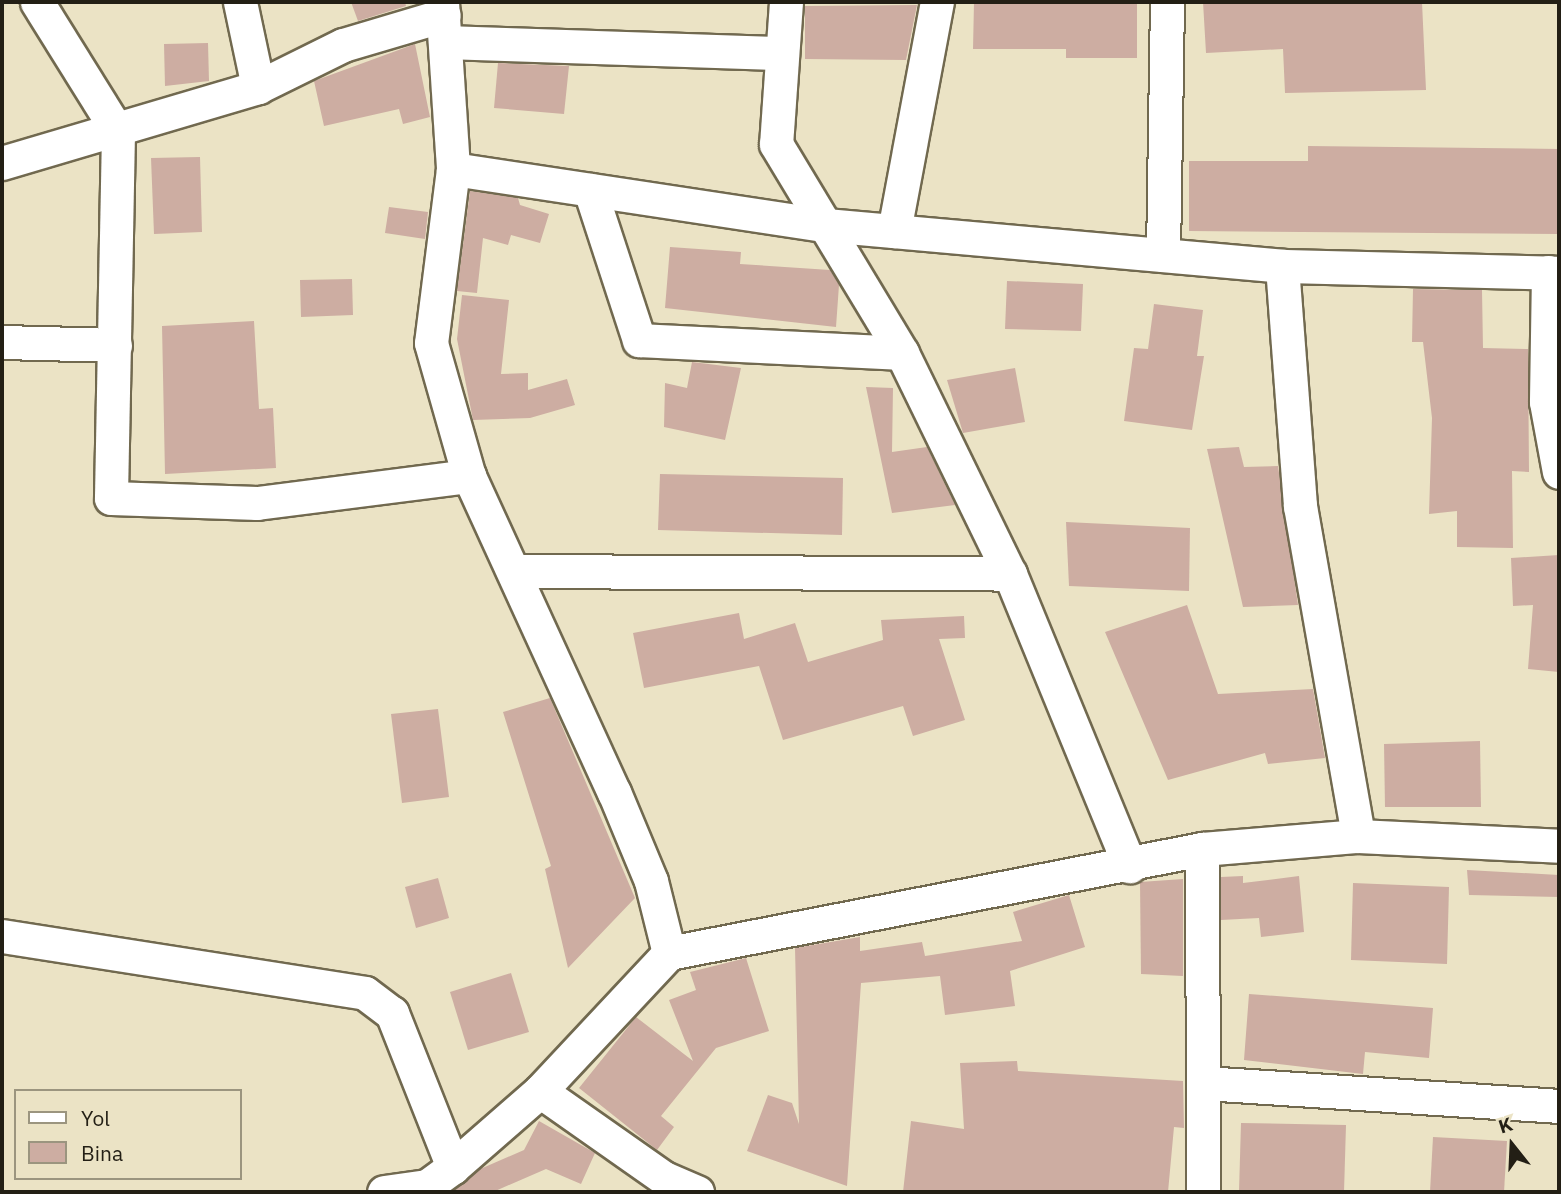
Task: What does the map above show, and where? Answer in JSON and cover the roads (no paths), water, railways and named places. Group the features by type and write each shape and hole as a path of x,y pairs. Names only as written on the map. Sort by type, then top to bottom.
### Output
{"street":[{"path":"37,2 118,132 111,498 257,503 469,476"},
{"path":"240,2 258,87"},
{"path":"786,2 776,144 902,353 1010,574 1130,866"},
{"path":"894,231 937,2"},
{"path":"1163,255 1167,2"},
{"path":"2,163 118,132 258,87 343,45 444,20 782,52"},
{"path":"444,20 453,169 431,343 469,476 514,571 651,881 669,953"},
{"path":"453,169 825,225 1282,266 1554,272 1546,402 1559,472"},
{"path":"590,190 639,340 902,353"},
{"path":"1282,266 1300,506 1358,836"},
{"path":"2,342 115,345"},
{"path":"514,571 1010,574"},
{"path":"384,1192 435,1182 540,1091 669,953 1130,866 1202,849 1358,836 1559,846"},
{"path":"1202,849 1203,1192"},
{"path":"2,936 365,993 392,1013 435,1182"},
{"path":"1204,1083 1559,1106"},
{"path":"540,1091 664,1178 697,1192"}]}
